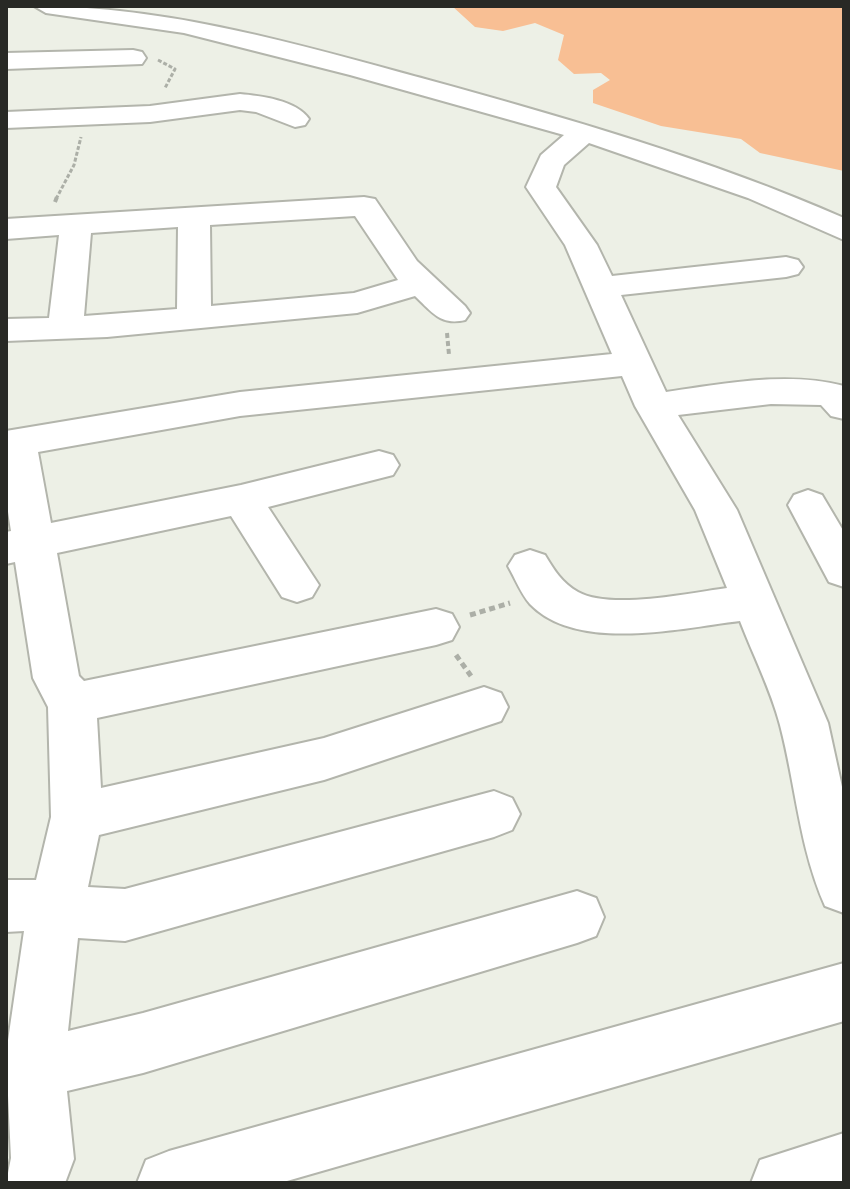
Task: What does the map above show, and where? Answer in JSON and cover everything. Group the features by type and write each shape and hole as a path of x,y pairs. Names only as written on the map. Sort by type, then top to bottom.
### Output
{"street":[{"path":"46,6 195,28 585,132 759,192 844,230"},
{"path":"6,61 133,58"},
{"path":"6,120 159,113 216,103 252,102 295,119"},
{"path":"585,132 551,161 541,187 581,245 654,406 716,510 804,723 828,843 844,888"},
{"path":"6,229 364,206 420,284 453,313"},
{"path":"194,217 194,318"},
{"path":"64,226 65,328"},
{"path":"601,287 786,267"},
{"path":"6,330 65,328 357,303 420,284"},
{"path":"436,627 195,681 86,701 72,700 56,678 20,545 12,443 240,404 635,363"},
{"path":"654,406 741,396 809,393 833,395 844,407"},
{"path":"20,545 241,499 379,465"},
{"path":"241,499 297,585"},
{"path":"808,505 844,571"},
{"path":"538,579 574,610 601,617 752,602"},
{"path":"31,906 77,817 72,700"},
{"path":"77,817 324,759 484,707"},
{"path":"31,906 84,915 125,915 494,814"},
{"path":"31,906 48,946 34,1069 43,1159 34,1183"},
{"path":"34,1069 143,1043 577,917"},
{"path":"169,1183 844,992"},
{"path":"783,1183 844,1165"}],"path":[{"path":"133,58 151,58 175,69 159,113"},
{"path":"64,226 55,201 74,165 86,117"},
{"path":"453,313 447,324 447,344 457,383"},
{"path":"484,707 468,670 436,627 538,579"}],"shaded area":[{"path":"452,6 844,6 844,171 760,153 741,139 661,126 593,103 593,90 610,80 601,73 574,74 558,60 564,35 535,23 503,31 475,27"}]}
